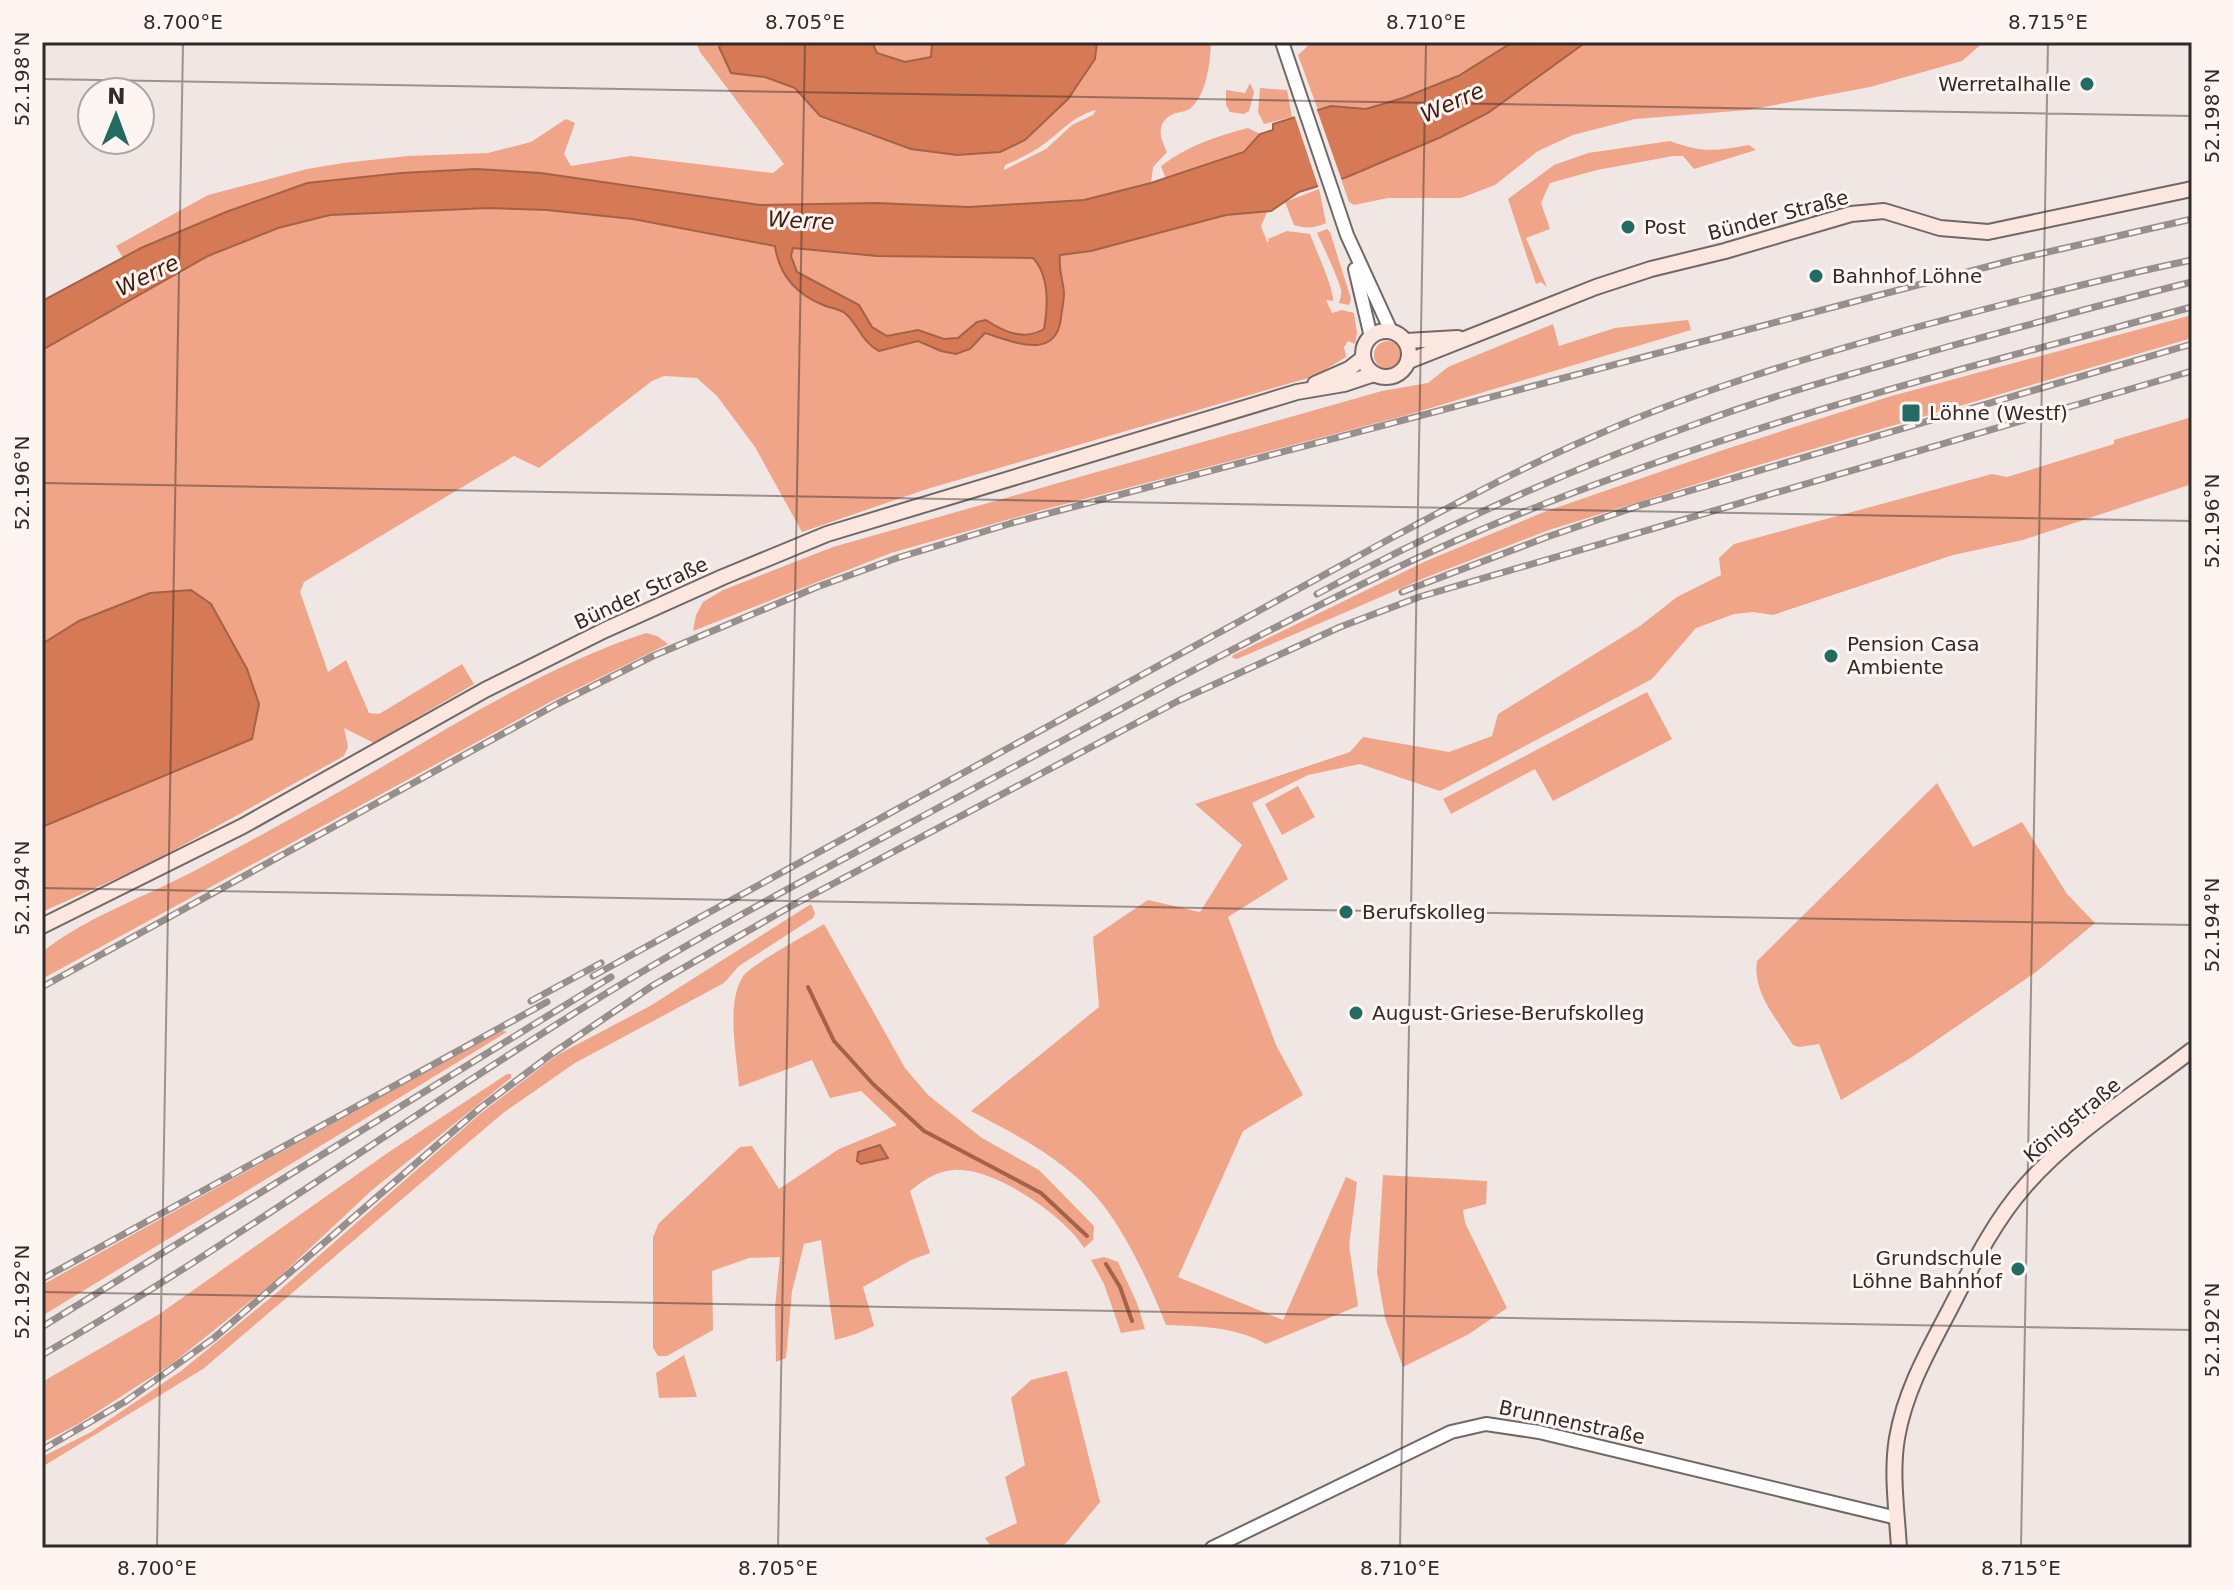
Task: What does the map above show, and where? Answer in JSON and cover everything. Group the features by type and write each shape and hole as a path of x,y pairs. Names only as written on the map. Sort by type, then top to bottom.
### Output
{"main road":[{"name":"Bünder Straße","path":"1409,361 1609,282 1851,214 1884,211 1940,228 1988,232 2192,189"},
{"path":"1406,341 1409,361 1398,375 1390,378 1374,374 1367,368 1363,358 1364,347 1371,337 1380,332 1391,331 1406,341 1478,336"},
{"path":"1297,392 1349,369 1363,358"},
{"path":"1297,392 1344,384 1374,374"},
{"name":"Bünder Straße","path":"42,926 243,826 485,690 605,630 723,577 841,529 1297,392"},
{"name":"Königstraße","path":"1899,1548 1896,1448 1910,1391 1976,1258 2027,1184 2075,1139 2192,1050"}],"street":[{"path":"1282,42 1347,235 1391,331"},
{"path":"1347,235 1371,337"},
{"name":"Brunnenstraße","path":"1212,1548 1421,1445 1469,1426 1486,1424 1539,1432 1897,1518"}],"shaded area":[{"path":"696,42 722,42 719,47 731,73 765,77 795,88 820,116 871,136 1025,140 1079,84 1094,57 1097,42 1211,42 1207,77 1201,94 1189,109 1173,114 1161,126 1167,152 1153,167 1151,183 1084,200 969,207 760,205 541,173 476,169 307,183 141,248 123,258 116,246 208,195 307,169 343,163 408,156 488,153 531,142 566,119 575,123 564,154 571,166 630,156 773,173 784,164 700,52","holes":["1096,110 1093,115 1072,125 1046,149 1004,170 1005,165 1039,147 1074,120"]},
{"path":"872,42 932,42 932,57 905,62 877,53"},
{"path":"1308,42 1513,42 1462,73 1404,100 1367,109 1318,110 1298,55 1309,45"},
{"path":"1586,42 1984,42 1962,61 1870,87 1748,110 1635,119 1573,135 1538,151 1495,185 1461,198 1388,198 1354,205 1349,202 1341,179 1441,137 1488,113"},
{"path":"1250,83 1254,92 1249,111 1244,114 1230,112 1226,105 1226,90 1245,93"},
{"path":"1260,88 1287,90 1292,117 1264,124 1258,112"},
{"path":"1248,128 1260,134 1244,152 1166,179 1161,166 1171,159 1203,142"},
{"path":"1670,141 1700,149 1718,150 1749,145 1756,150 1694,169 1683,156 1673,156 1597,170 1550,183 1541,203 1550,229 1526,238 1547,287 1541,282 1536,284 1508,199 1554,165 1588,153"},
{"path":"1319,189 1326,223 1310,227 1294,225 1285,202"},
{"path":"489,208 547,210 633,219 793,248 1060,255 1091,251 1226,215 1268,210 1261,226 1267,242 1287,231 1310,234 1331,287 1333,301 1326,300 1332,313 1342,310 1354,313 1357,333 1355,344 1348,341 1344,347 1346,357 1315,376 927,489 802,532 755,447 717,396 697,378 664,376 652,381 539,468 514,456 304,582 300,592 328,672 346,660 369,713 379,714 462,664 474,684 374,743 344,728 348,747 344,756 149,864 42,912 42,827 252,739 247,669 211,604 191,590 79,621 42,644 42,350 208,256 278,228 330,215"},
{"path":"1327,229 1351,299 1349,305 1339,303 1340,286 1317,233"},
{"path":"2192,315 2192,338 1738,471 1549,530 1427,577 1237,659 1232,658 1426,561 1544,512 1888,397"},
{"path":"1688,320 1691,330 1407,415 1042,510 891,553 693,631 703,602 723,590 833,547 1382,391 1428,383 1448,367 1553,324 1559,346 1615,328"},
{"path":"1388,341 1398,345 1402,355 1398,365 1388,369 1378,365 1374,355 1378,345"},
{"path":"2192,417 2192,484 2023,540 1953,555 1773,615 1753,612 1734,614 1696,628 1652,679 1440,791 1360,764 1308,775 1252,803 1288,879 1228,917 1276,1045 1303,1095 1243,1131 1178,1277 1283,1320 1346,1177 1357,1182 1349,1246 1358,1306 1266,1344 1230,1331 1166,1325 1143,1272 1102,1203 1077,1177 1048,1155 971,1111 1099,1007 1093,937 1148,900 1200,912 1242,845 1195,804 1350,752 1363,737 1449,752 1492,736 1498,714 1640,626 1677,597 1721,575 1719,558 1734,544 1992,474 2007,477"},
{"path":"646,633 668,644 552,701 42,979 42,952 78,928 196,870 336,794 510,693 577,660"},
{"path":"1647,692 1672,739 1553,801 1535,769 1451,814 1443,799"},
{"path":"1937,783 1973,847 2022,822 2067,894 2095,923 2036,972 1912,1057 1841,1100 1819,1044 1793,1045 1773,1015 1758,984 1757,961"},
{"path":"1298,786 1315,817 1282,835 1265,804"},
{"path":"811,904 815,913 813,918 739,966 724,983 575,1063 503,1113 203,1369 42,1467 42,1457 91,1432 181,1371 280,1290 480,1114 557,1055 650,1006"},
{"path":"824,924 905,1068 928,1095 982,1138 1039,1170 1094,1226 1093,1240 1084,1248 1075,1235 1045,1208 989,1176 970,1171 942,1172 910,1191 930,1253 863,1287 874,1326 835,1340 821,1240 804,1244 792,1291 786,1358 776,1362 775,1307 780,1257 749,1258 712,1271 713,1330 667,1356 658,1356 653,1348 653,1237 659,1223 740,1147 752,1146 779,1189 839,1149 897,1125 861,1091 830,1098 812,1060 739,1087 734,1029 738,986 744,975 758,963"},
{"path":"501,1030 507,1032 42,1316 42,1285"},
{"path":"511,1074 511,1078 371,1191 274,1282 173,1363 80,1423 42,1443 42,1382 158,1315 386,1154"},
{"path":"1383,1175 1487,1181 1486,1204 1463,1210 1465,1223 1507,1308 1469,1334 1403,1367 1385,1318 1377,1272"},
{"path":"1104,1257 1118,1262 1145,1329 1121,1333 1104,1284 1091,1260"},
{"path":"684,1355 697,1397 659,1398 656,1373"},
{"path":"1067,1371 1100,1502 1062,1548 992,1548 985,1538 1017,1523 1005,1477 1025,1465 1011,1398 1031,1380"}],"water":[{"path":"722,42 872,42 877,53 905,62 931,57 932,42 1097,42 1095,59 1068,99 1025,140 1000,152 957,155 911,149 820,116 795,88 765,77 731,73 719,47"},
{"name":"Werre","path":"1513,42 1586,42 1488,113 1441,137 1347,177 1299,192 1271,211 1226,215 1091,251 1060,255 1064,293 1061,318 1057,332 1051,340 1042,344 1020,343 985,333 970,349 956,354 918,341 879,351 868,343 844,312 813,300 790,282 780,266 775,246 633,219 547,210 489,208 330,215 278,228 208,256 42,350 42,301 141,248 226,212 307,183 476,169 541,173 760,205 876,203 969,207 1084,200 1151,183 1244,152 1260,134 1273,130 1273,124 1331,106 1366,109 1458,76","holes":["793,248 877,256 1033,258 1045,282 1047,301 1044,329 1037,333 1014,334 986,320 977,322 958,338 944,339 918,330 887,336 872,327 859,305 797,272 791,256"]},
{"path":"191,590 211,604 247,669 259,704 252,739 42,827 42,644 79,621 150,593"},
{"path":"880,1145 888,1158 861,1164 857,1161 858,1152"}],"pier":[{"path":"1316,107 1342,181 1319,189 1294,114"}],"waterway":[{"path":"808,987 834,1041 873,1084 924,1131 1041,1193 1087,1236"},
{"path":"1106,1264 1120,1287 1132,1321"}],"railway":[{"path":"42,987 557,704 653,656 817,587 897,558 1012,523 2013,260 2192,219"},
{"path":"593,976 1395,536 1565,449 1668,406 1829,352 2015,301 2192,260"},
{"path":"1317,594 1507,500 1704,421 1855,373 2192,282"},
{"path":"42,1355 184,1268 532,1040 693,942 1211,661 1393,569 1544,504 1727,439 1912,383 2192,307"},
{"path":"1402,592 1641,505 2192,344"},
{"path":"42,1450 126,1401 214,1338 480,1108 553,1053 652,986 793,905 1178,701 1340,627 1419,597 2192,371"},
{"path":"531,1001 601,963"},
{"path":"42,1327 611,977"},
{"path":"42,1279 547,1002"}],"place":[{"name":"Werretalhalle","path":"2087,84"},
{"name":"Post","path":"1628,227"},
{"name":"Bahnhof Löhne","path":"1816,276"},
{"name":"Löhne (Westf)","path":"1911,413"},
{"name":"Pension Casa Ambiente","path":"1831,656"},
{"name":"Berufskolleg","path":"1346,912"},
{"name":"August-Griese-Berufskolleg","path":"1356,1013"},
{"name":"Grundschule Löhne Bahnhof","path":"2018,1269"}]}
